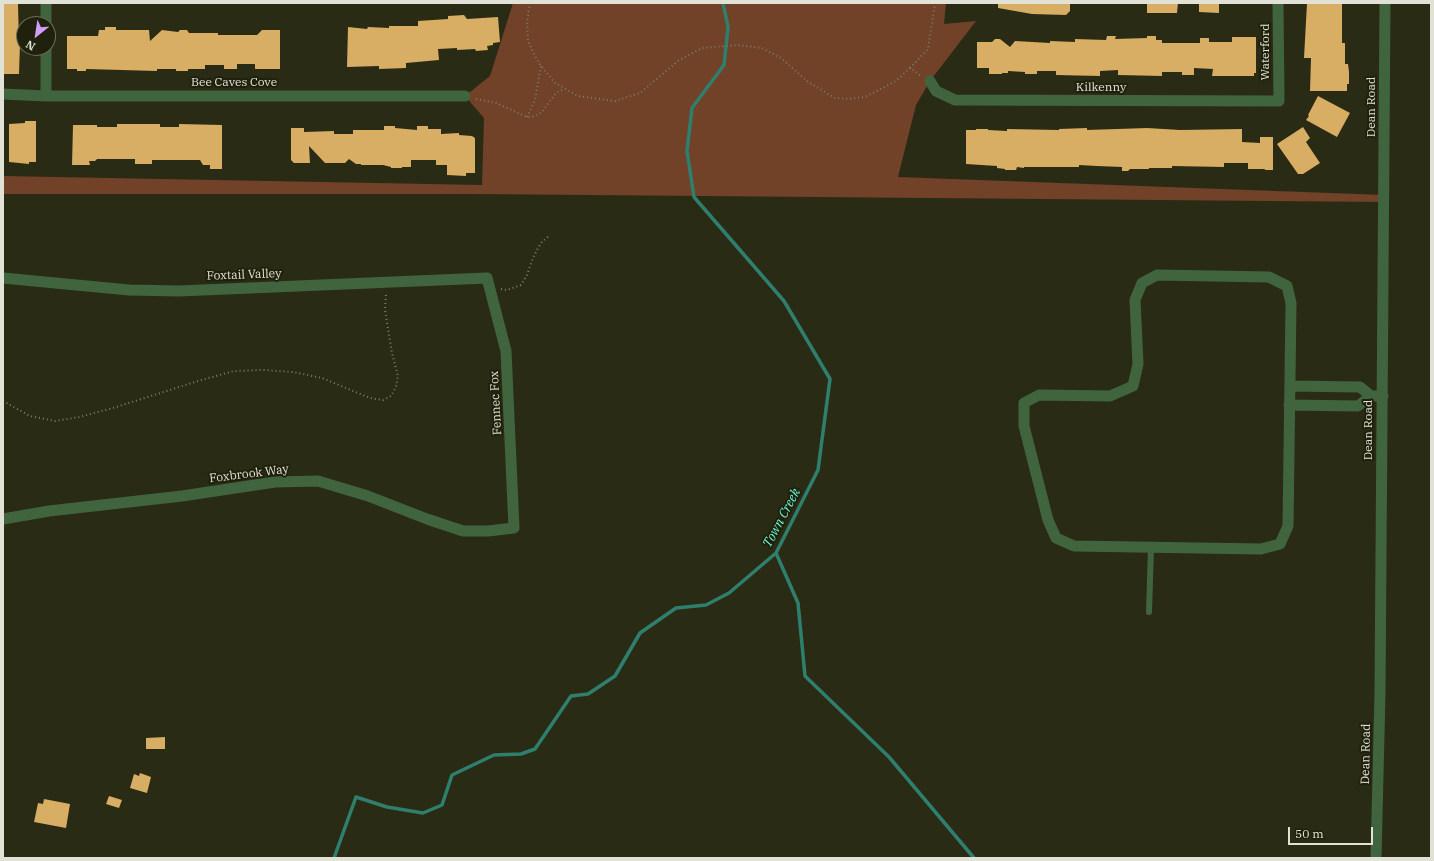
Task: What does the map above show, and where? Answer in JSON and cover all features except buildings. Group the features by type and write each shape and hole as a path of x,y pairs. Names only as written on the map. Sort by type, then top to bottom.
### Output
{"street":[{"path":"46,3 46,16"},
{"name":"Waterford","path":"1278,3 1279,101"},
{"name":"Dean Road","path":"1376,858 1380,709 1385,3"},
{"path":"46,56 46,96"},
{"name":"Kilkenny","path":"930,81 936,91 955,100 1279,101"},
{"name":"Bee Caves Cove","path":"3,94 46,96 465,96"},
{"path":"1157,276 1269,277 1287,286 1291,303 1289,405 1288,526 1280,544 1261,549 1074,546 1056,538 1048,520 1024,426 1024,403 1039,395 1110,396 1133,386 1138,364 1135,300 1142,283 1157,276"},
{"name":"Foxtail Valley","path":"3,278 129,290 179,291 386,282 488,283"},
{"name":"Fennec Fox","path":"488,283 506,351 514,528"},
{"path":"1290,386 1360,387 1371,396"},
{"path":"1289,405 1358,406 1371,396 1383,396"},
{"name":"Foxbrook Way","path":"3,519 49,511 182,496 275,482 318,481 368,496 427,519 463,530 488,531 514,528"}],"lane":[{"path":"1149,612 1151,547"}],"path":[{"path":"530,3 527,22 528,41 541,66 555,83 578,96 615,101 640,93 678,61 702,48 734,45 762,48 781,58 808,82 835,98 849,99 865,97 896,81 928,49 935,3"},
{"path":"527,117 535,100 541,66"},
{"path":"910,68 930,81"},
{"path":"465,96 496,103 527,117 536,116 542,112 556,93 564,88"},
{"path":"488,283 507,290 521,285 527,275 536,250 550,235"},
{"path":"3,401 30,416 55,420 78,417 113,408 198,381 234,372 264,370 293,372 322,378 370,398 383,400 391,396 396,387 398,376 392,353 385,310 386,282"}],"shaded area":[{"path":"513,3 946,3 944,24 976,21 930,81 916,105 898,177 1384,195 1384,202 475,194 3,194 3,176 482,185 484,118 465,96 490,76"}],"waterway":[{"name":"Town Creek","path":"334,858 356,797 387,807 423,813 442,805 452,775 494,755 521,754 535,749 571,696 588,694 615,676 640,633 676,608 706,605 729,593 776,553 818,470 830,379 784,301 694,197 687,151 692,108 724,65 728,27 723,3"},
{"path":"776,553 798,603 805,676 889,757 974,858"}]}
